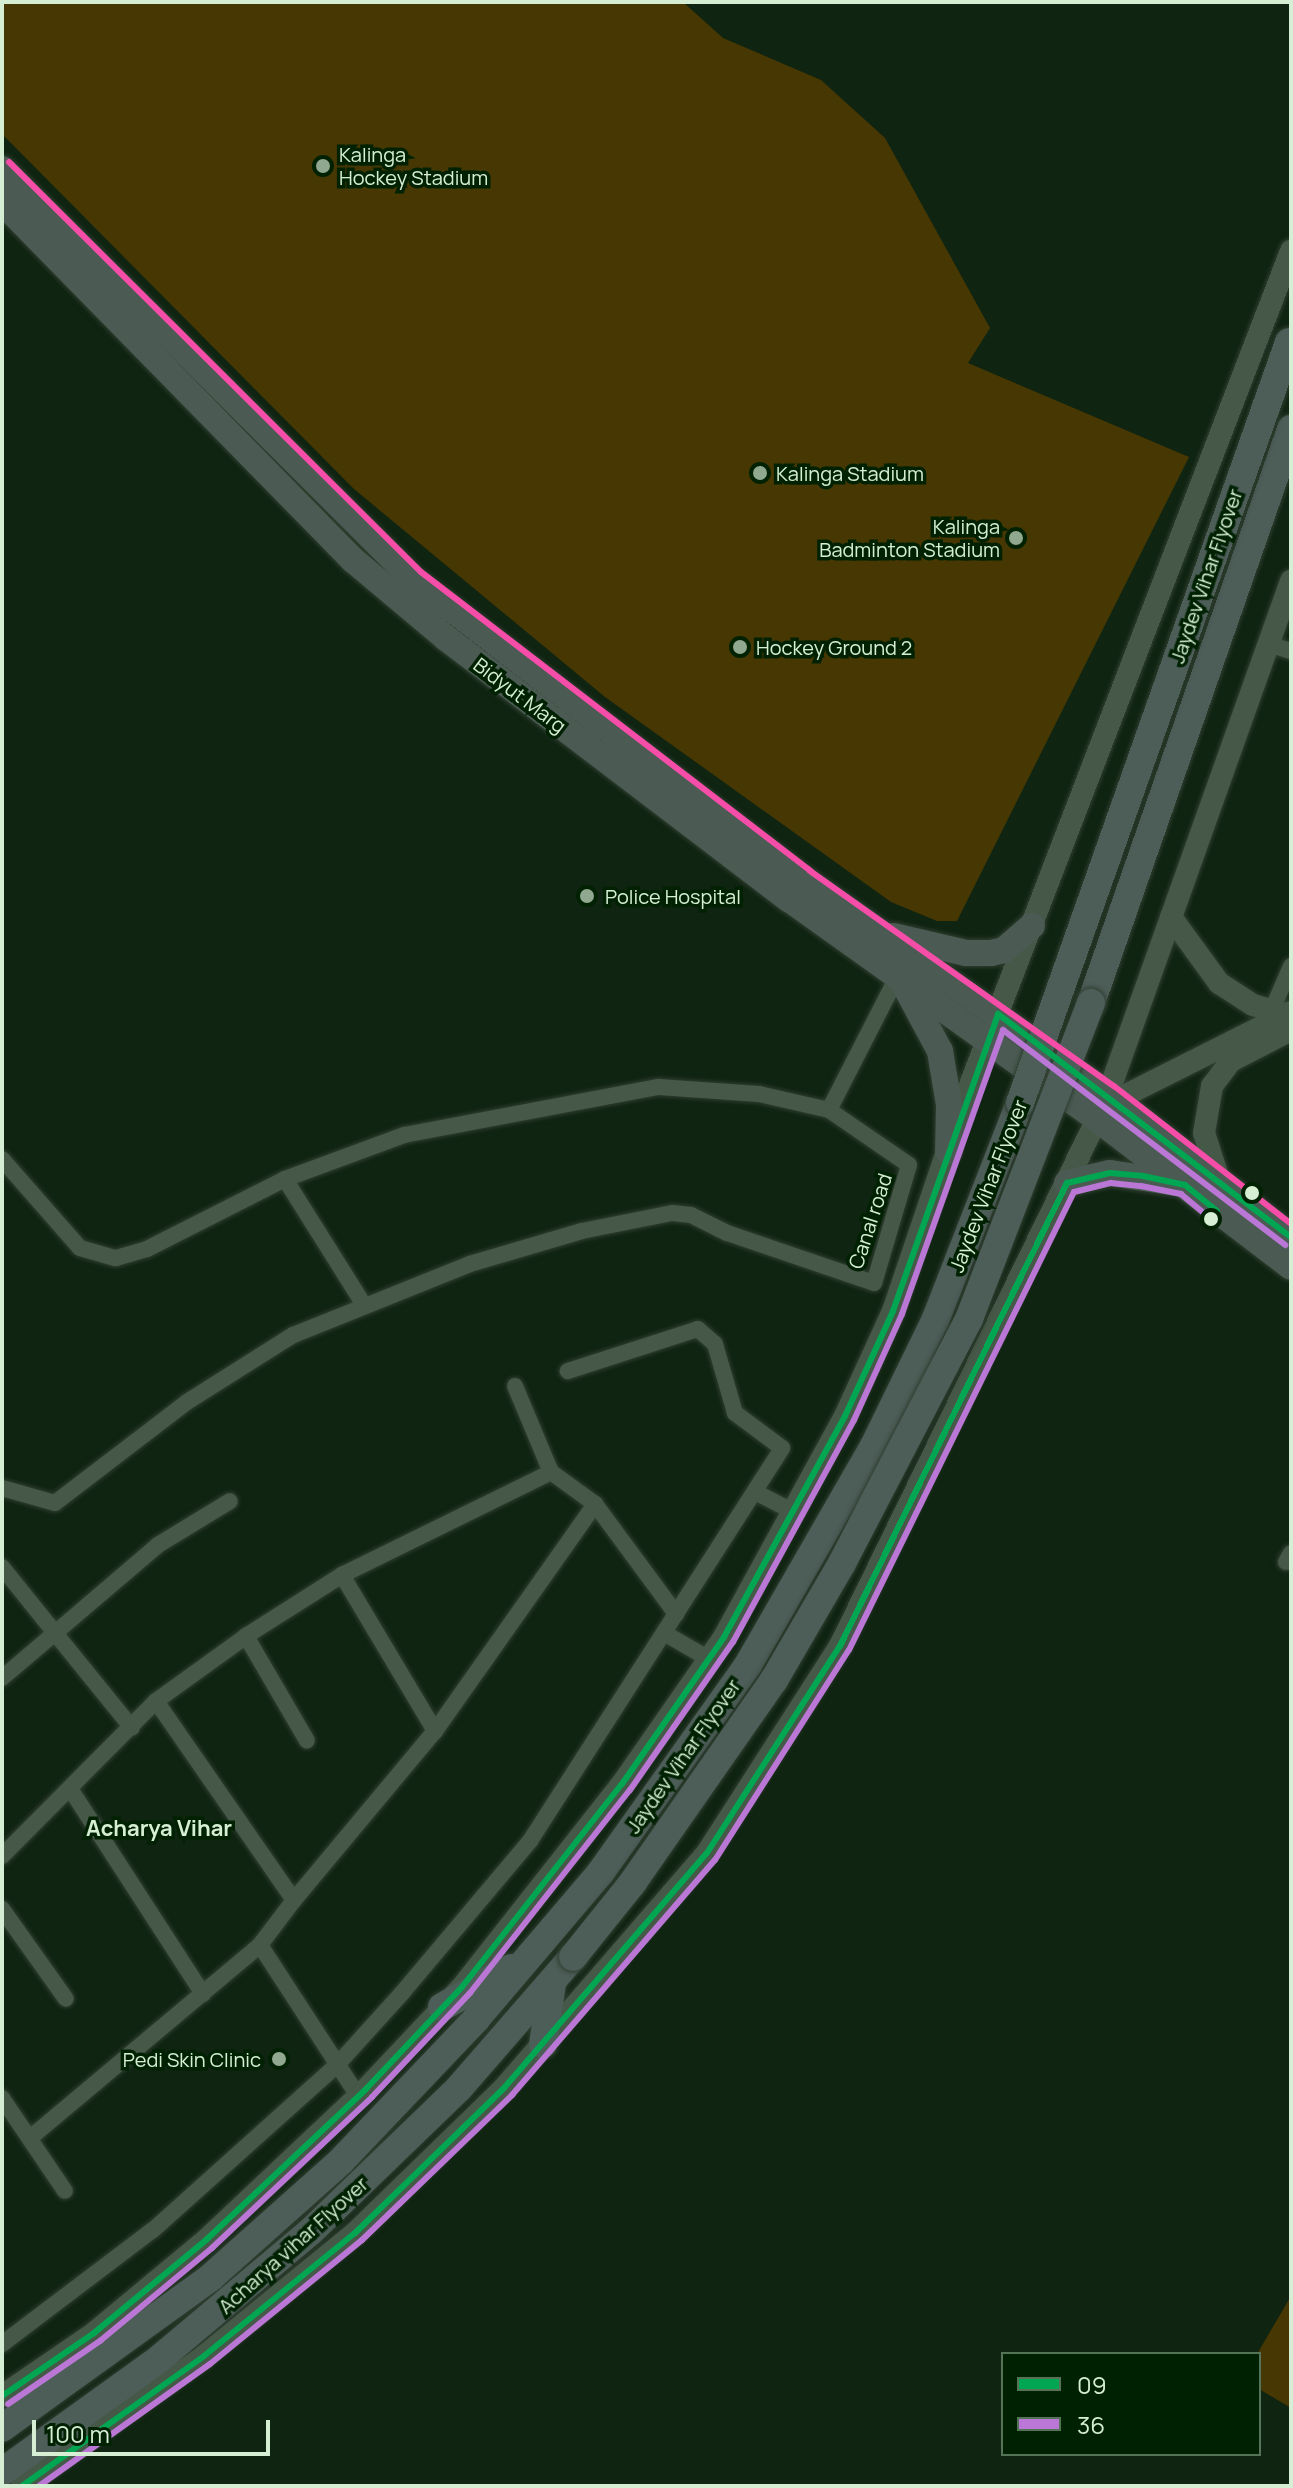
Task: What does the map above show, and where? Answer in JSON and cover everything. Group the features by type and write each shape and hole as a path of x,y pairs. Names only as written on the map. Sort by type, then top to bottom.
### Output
{"highway":[{"name":"Jaydev Vihar Flyover","path":"538,1948 601,1872 748,1665 873,1448 935,1321 1086,927 1290,339"},
{"name":"Jaydev Vihar Flyover","path":"552,1983 633,1882 774,1680 969,1319 1091,1003 1291,429"},
{"path":"442,2007 538,1948"},
{"name":"Acharya vihar Flyover","path":"2,2428 148,2326 289,2209 384,2121 538,1948"},
{"path":"543,2044 552,1983"},
{"name":"Acharya vihar Flyover","path":"2,2472 232,2301 362,2185 552,1983"}],"main road":[{"name":"Bidyut Marg","path":"2,169 414,580 882,933 998,1014 1107,1104"},
{"name":"Bidyut Marg","path":"2,202 347,553 398,599 764,880 988,1039 1107,1104"},
{"path":"882,933 966,953 991,953 1004,950 1032,926"},
{"path":"898,975 940,1051 949,1105 948,1151"},
{"path":"1107,1104 1291,1237"},
{"path":"1107,1104 1185,1185 1291,1267"},
{"path":"1067,1183 1110,1173 1185,1185"}],"street":[{"path":"2,2396 94,2333 206,2240 358,2096 442,2007 622,1784 709,1659 794,1512 893,1311 988,1039 1291,251"},
{"path":"22,2486 204,2356 355,2233 543,2044 707,1853 840,1646 1107,1104 1291,581"},
{"path":"1269,644 1291,651"},
{"path":"1171,917 1219,983 1285,1016"},
{"path":"1220,1183 1204,1133 1212,1086 1231,1061 1285,1016 1291,966"},
{"path":"2,1159 80,1248 102,1258 147,1249 285,1179 404,1135 659,1087 759,1094 829,1110 898,975"},
{"path":"1107,1104 1285,1016"},
{"name":"Canal road","path":"364,1305 484,1260 582,1231 672,1213 691,1215 727,1233 874,1283 909,1165 890,1155 829,1110"},
{"path":"2,1488 45,1504 65,1499 241,1365 293,1335 364,1305 285,1179"},
{"path":"2,2344 153,2230 337,2065 530,1841 782,1448 735,1413 708,1333 687,1330 568,1371"},
{"path":"515,1386 551,1472 595,1504 676,1614"},
{"path":"2,1856 71,1790 156,1701 246,1636 342,1575 551,1472"},
{"path":"755,1492 794,1512"},
{"path":"2,1678 158,1545 230,1501"},
{"path":"30,2138 260,1945 435,1731 595,1504"},
{"path":"2,1567 132,1728"},
{"path":"342,1575 435,1731"},
{"path":"664,1633 709,1659"},
{"path":"246,1636 307,1741"},
{"path":"156,1701 294,1900"},
{"path":"71,1790 203,1994"},
{"path":"2,1909 66,1999"},
{"path":"260,1945 358,2096"},
{"path":"2,2098 65,2191"}],"shaded area":[{"name":"Kalinga Stadium","path":"2,2 683,2 723,38 821,80 885,138 990,328 968,363 1189,457 957,921 937,921 891,902 605,697 354,489 2,134"},
{"path":"1291,2296 1291,2408 1261,2390 1261,2352 1258,2352"}],"transit line":[{"path":"9,162 421,572 810,871 1114,1086 1291,1224"},
{"name":"09","path":"2,2396 94,2333 206,2240 365,2090 462,1987 622,1784 724,1637 845,1416 893,1311 998,1014 1291,1237"},
{"name":"36","path":"8,2404 100,2341 212,2248 372,2097 470,1993 630,1790 733,1642 854,1420 902,1314 1003,1030 1285,1245"},
{"name":"09","path":"22,2486 204,2356 355,2233 504,2088 707,1853 840,1646 1067,1183 1110,1173 1143,1176 1185,1185 1217,1211"},
{"name":"36","path":"39,2486 210,2364 362,2240 512,2095 715,1860 849,1650 1074,1192 1111,1183 1141,1186 1181,1194 1211,1219"}],"place":[{"name":"Kalinga Hockey Stadium","path":"323,166"},
{"name":"Kalinga Stadium","path":"760,473"},
{"name":"Kalinga Badminton Stadium","path":"1016,538"},
{"name":"Hockey Ground 2","path":"740,647"},
{"name":"Police Hospital","path":"587,896"},
{"name":"Pedi Skin Clinic","path":"279,2059"}],"district":[{"name":"Acharya Vihar","path":"159,1829"}]}
